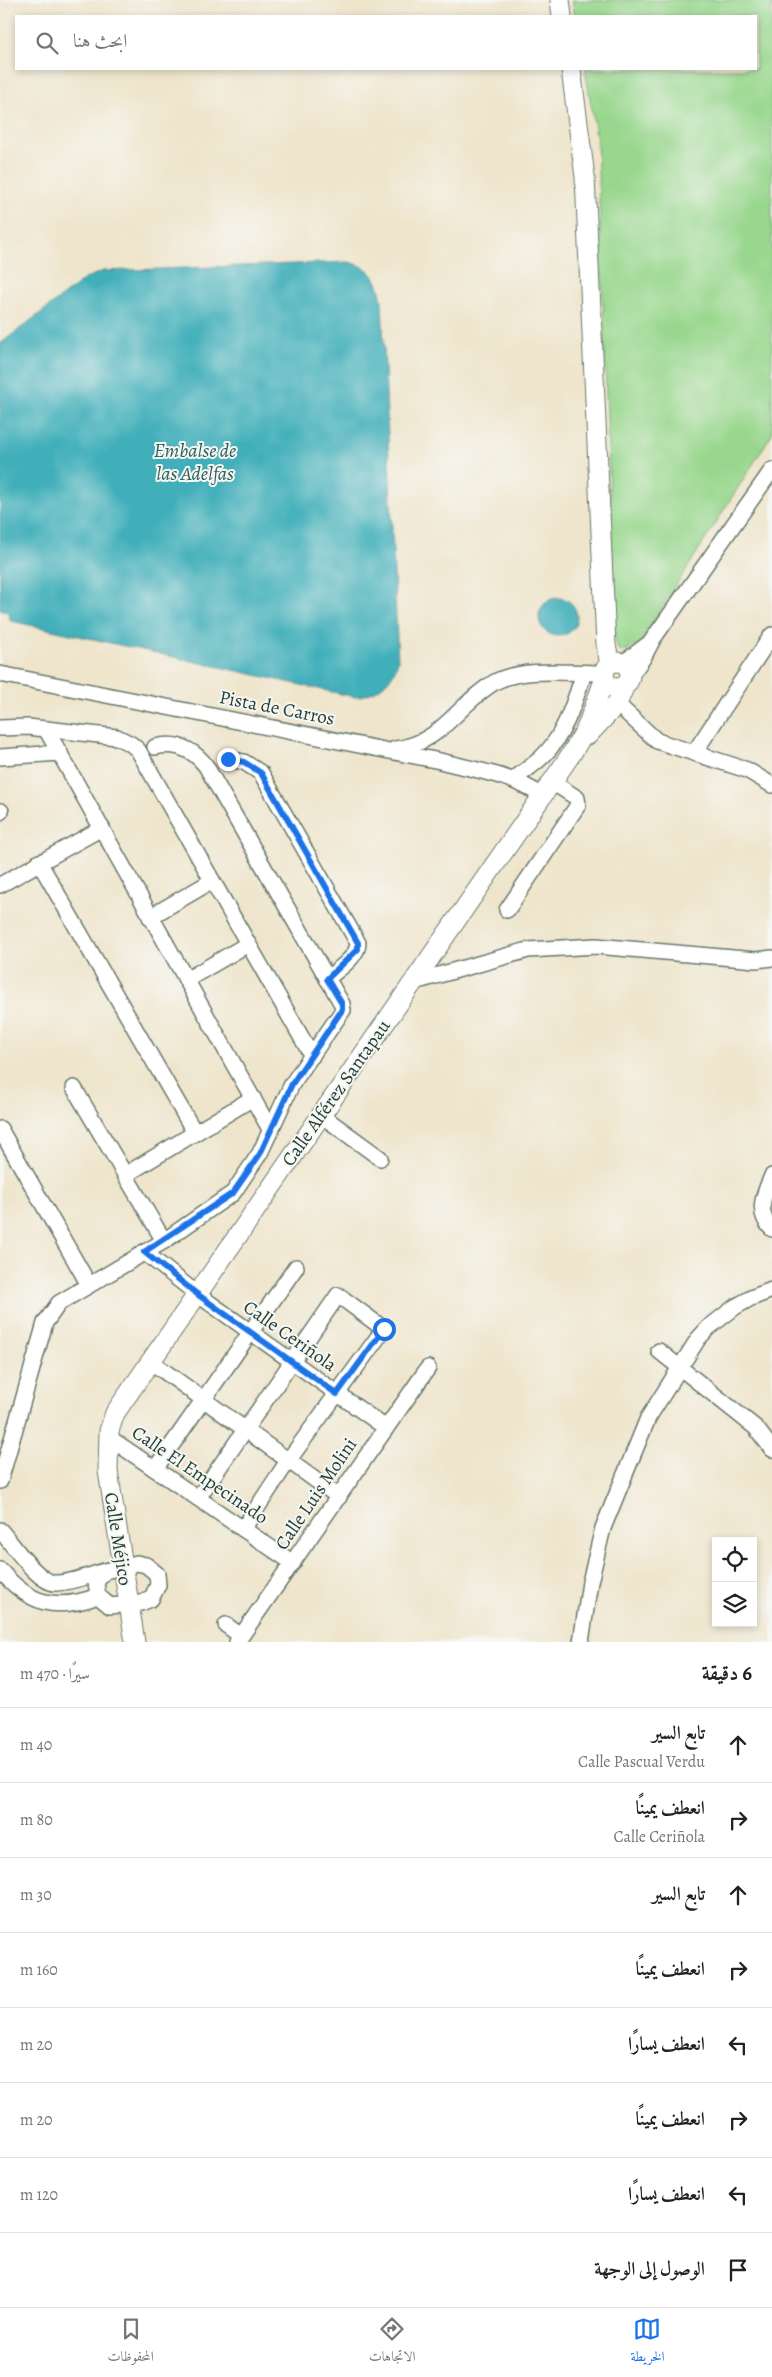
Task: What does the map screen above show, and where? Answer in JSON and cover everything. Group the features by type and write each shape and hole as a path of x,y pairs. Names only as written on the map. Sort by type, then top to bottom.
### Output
{"main road":[{"path":"560,0 562,15"},
{"path":"570,70 585,177 606,645 616,673"},
{"name":"Calle Alférez Santapau","path":"572,753 617,704 616,673"},
{"name":"Calle Alférez Santapau","path":"108,1437 112,1422 120,1405 572,753 616,673"},
{"name":"Calle Méjico","path":"108,1437 108,1471 114,1568 129,1604 135,1642"}],"street":[{"name":"Calle Alférez Santapau","path":"616,673 643,658 653,638 772,470"},
{"path":"694,753 772,635"},
{"path":"388,750 416,745 435,735 486,688 507,677 533,673 616,673"},
{"path":"512,780 544,756 556,740 576,699 584,673"},
{"name":"Pista de Carros","path":"0,674 440,761 577,798 578,805 507,910"},
{"path":"617,704 657,741 747,770 772,785"},
{"path":"0,728 46,729 117,737 131,744 143,758 312,1056"},
{"path":"46,729 271,1131"},
{"path":"0,1481 45,1323 59,1303 164,1241 233,1193 260,1154 284,1099 343,1007 206,766 200,758 187,749 171,745 155,747"},
{"path":"0,757 60,753"},
{"path":"228,759 244,762 261,773 358,943 358,949 352,957 327,979"},
{"path":"0,885 102,828"},
{"path":"39,862 194,1133"},
{"path":"150,916 212,881"},
{"path":"186,980 248,944"},
{"path":"414,982 528,950 596,946 756,960 772,958"},
{"path":"74,1088 164,1241"},
{"path":"125,1175 253,1098"},
{"path":"321,1115 380,1158"},
{"path":"0,1129 89,1285"},
{"path":"772,1176 764,1194 762,1207 764,1218 772,1229"},
{"name":"Calle Ceriñola","path":"144,1252 249,1332 386,1428"},
{"path":"155,1469 202,1398 296,1267"},
{"path":"582,1642 590,1582 608,1512 648,1418 698,1339 720,1317 751,1298 772,1290"},
{"path":"198,1498 338,1295 384,1329 288,1461 243,1529"},
{"path":"659,1352 756,1428 772,1449"},
{"path":"150,1362 339,1497"},
{"name":"Calle Luis Molini","path":"239,1639 428,1368"},
{"name":"Calle El Empecinado","path":"108,1437 293,1563"},
{"path":"0,1530 38,1574 56,1583 114,1568 146,1564 157,1574 158,1585 151,1599 110,1606 98,1596 96,1582 114,1568"},
{"path":"0,1570 26,1596 38,1601 52,1604 80,1603 98,1596"},
{"path":"226,1625 239,1639"}],"green space":[{"path":"572,0 772,0 772,434 639,644 623,652 618,649 615,639 597,140 585,70 757,70 757,15 575,15"}],"water":[{"name":"Embalse de las Adelfas","path":"348,262 368,270 376,280 382,301 398,661 388,681 377,690 355,697 11,621 7,611 0,609 0,344 86,278 103,271"},
{"path":"558,598 565,599 571,604 576,610 576,624 571,630 565,635 558,636 551,635 545,630 540,624 539,617 540,610 545,604 551,599"}],"route":[{"path":"228,759 244,762 261,773 358,943 358,949 352,957 327,979 342,1004 341,1013 292,1084 260,1154 244,1180 222,1202 164,1241 144,1252 197,1294 337,1394 384,1329"}]}
